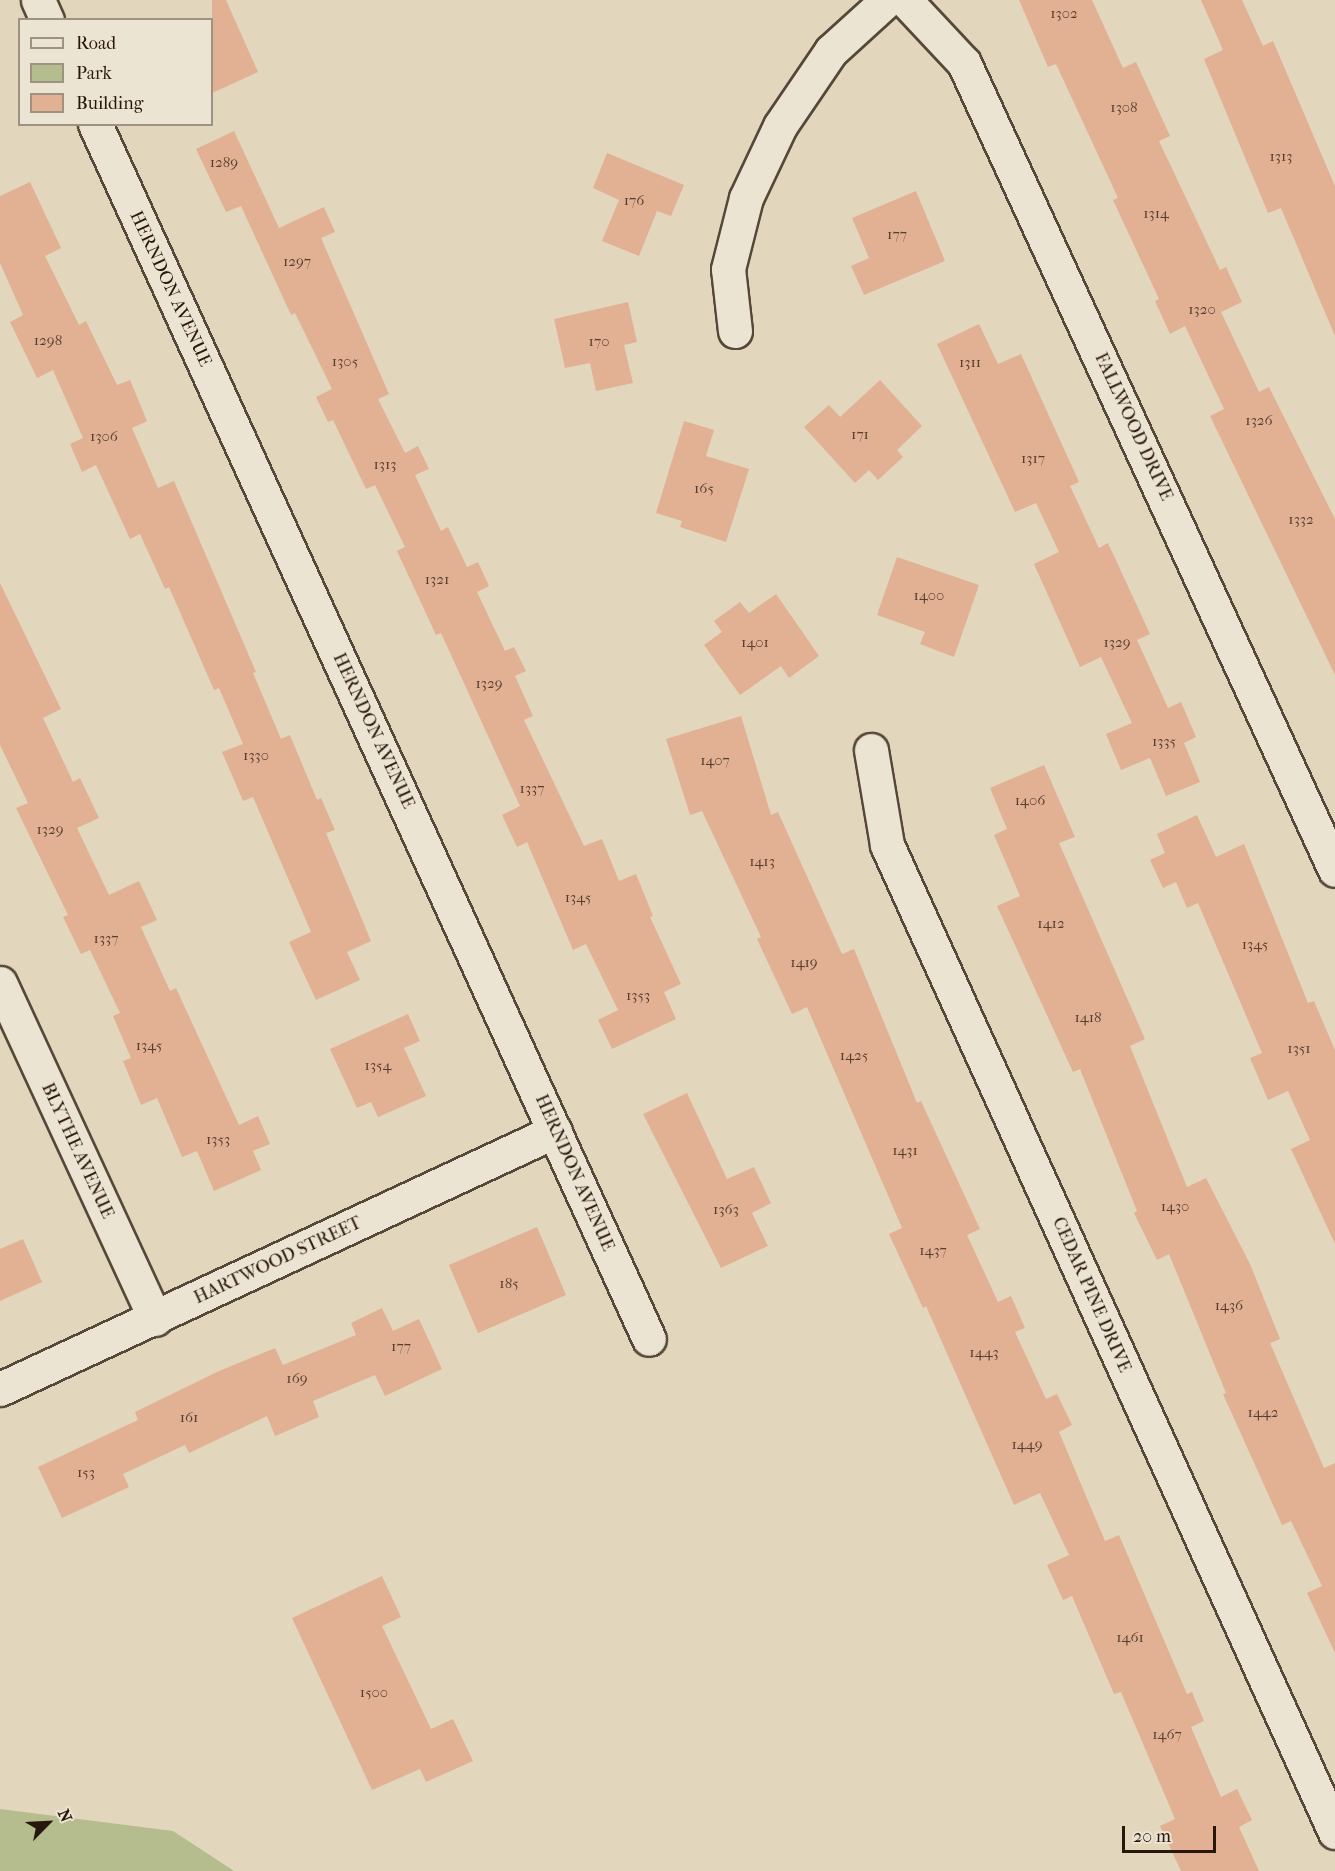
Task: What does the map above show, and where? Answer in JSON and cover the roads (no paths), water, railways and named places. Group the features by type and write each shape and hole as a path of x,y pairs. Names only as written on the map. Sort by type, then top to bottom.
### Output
{"street":[{"path":"38,0 46,18"},
{"path":"735,331 728,268 746,198 780,126 831,51 887,0"},
{"name":"FALLWOOD DRIVE","path":"905,0 964,63 1335,870"},
{"name":"HERNDON AVENUE","path":"96,126 649,1339"},
{"name":"CEDAR PINE DRIVE","path":"871,750 887,845 1335,1832"},
{"name":"BLYTHE AVENUE","path":"0,983 155,1319"},
{"name":"HARTWOOD STREET","path":"0,1389 155,1319 555,1131"}]}
